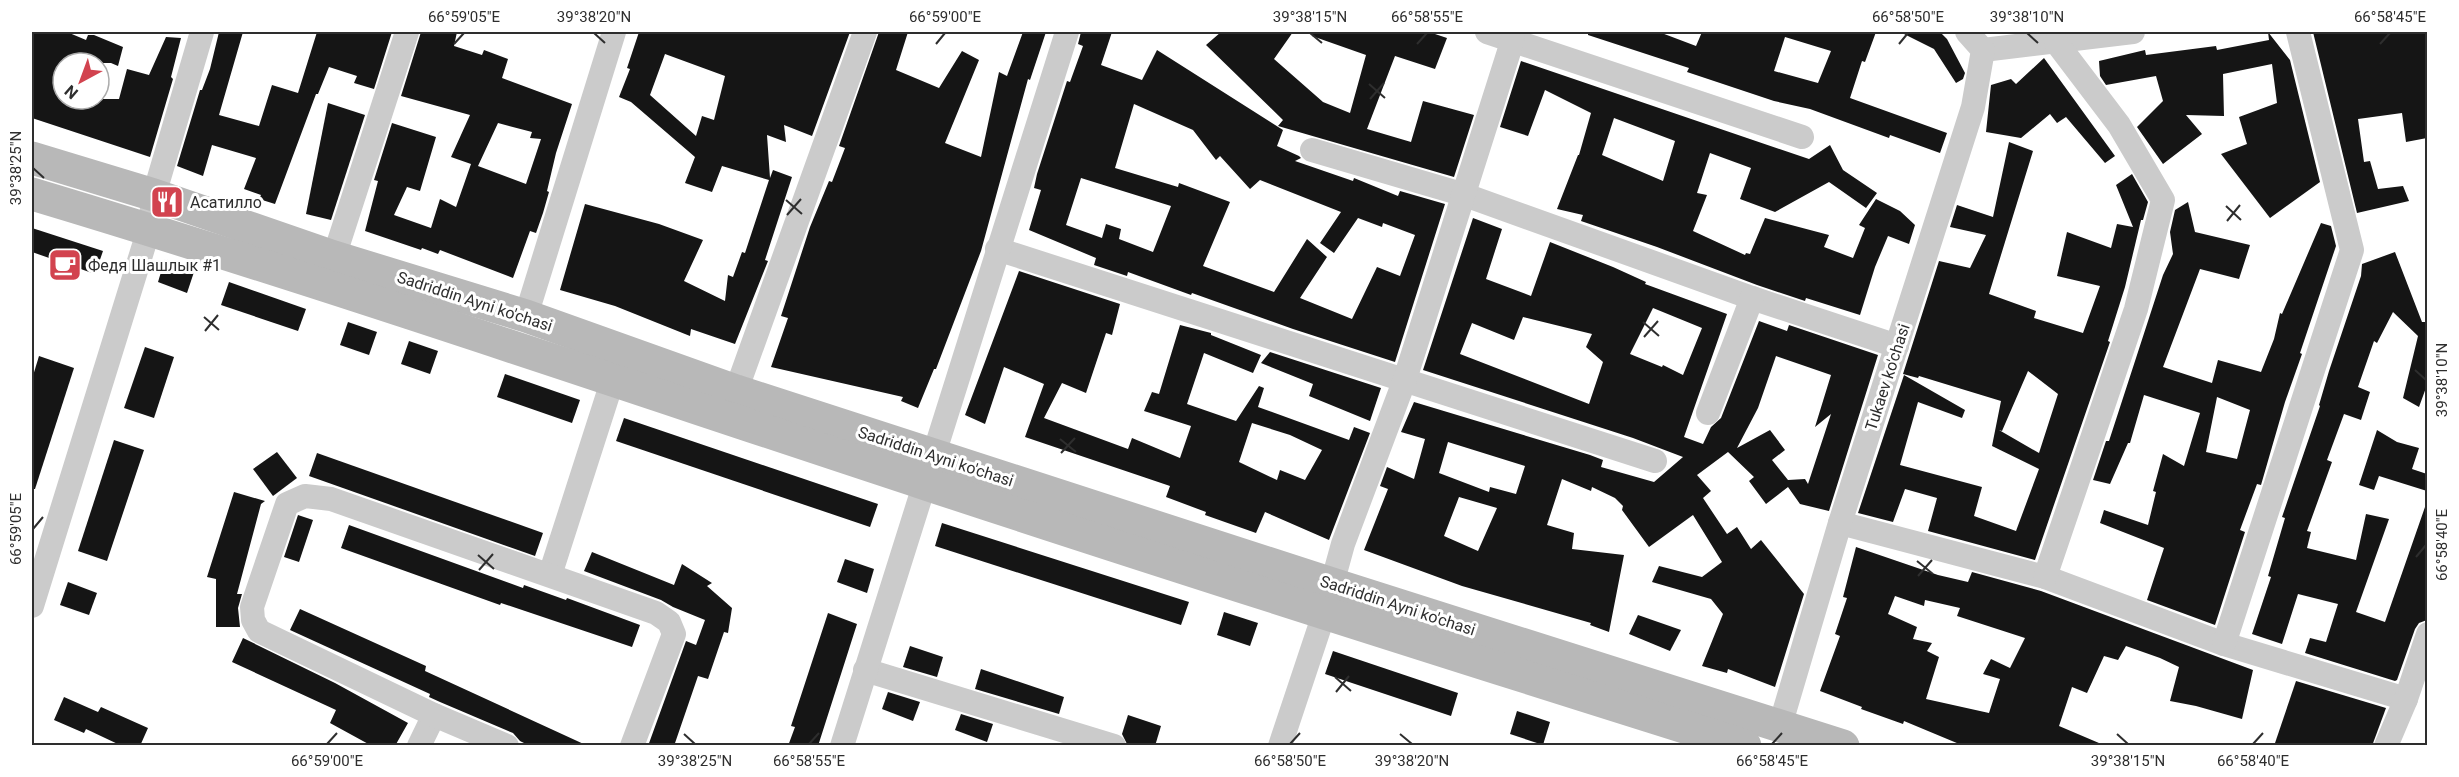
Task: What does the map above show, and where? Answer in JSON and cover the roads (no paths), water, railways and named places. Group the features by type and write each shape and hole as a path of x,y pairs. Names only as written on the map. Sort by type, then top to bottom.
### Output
{"main road":[{"name":"Sadriddin Ayni ko'chasi","path":"32,158 154,195 334,257 526,316 736,392 929,470"},
{"name":"Sadriddin Ayni ko'chasi","path":"32,194 149,229 613,379 929,470 1328,599 1744,746"},
{"name":"Sadriddin Ayni ko'chasi","path":"1328,599 1780,726 1843,746"}],"street":[{"path":"32,606 149,229 154,195 202,32"},
{"path":"334,257 407,32"},
{"path":"526,316 614,32"},
{"path":"736,392 865,32"},
{"path":"842,746 1067,32"},
{"path":"1487,32 1803,137"},
{"path":"1967,32 1983,50 2133,32"},
{"path":"2224,644 2352,250 2298,32"},
{"path":"1280,746 1344,544 1405,380 1513,39"},
{"path":"2045,577 2136,309 2163,200 2119,125 2056,42"},
{"name":"Tukaev ko'chasi","path":"1780,726 1840,523 1972,107 1983,50"},
{"path":"1312,150 1465,195 1752,298 1897,346"},
{"path":"997,249 1655,461"},
{"path":"1708,413 1752,298"},
{"path":"550,575 613,379"},
{"path":"507,746 434,715 259,632 253,620 252,607 286,504 305,496 331,499 550,575 656,614 669,622 674,634 632,746"},
{"path":"1840,523 2045,577 2224,644 2406,699"},
{"path":"2386,746 2406,699 2427,634"},
{"path":"865,670 1114,746"},
{"path":"419,746 434,715"}],"place":[{"name":"Асатилло","path":"167,202"},
{"name":"Федя Шашлык #1","path":"65,265"}]}
